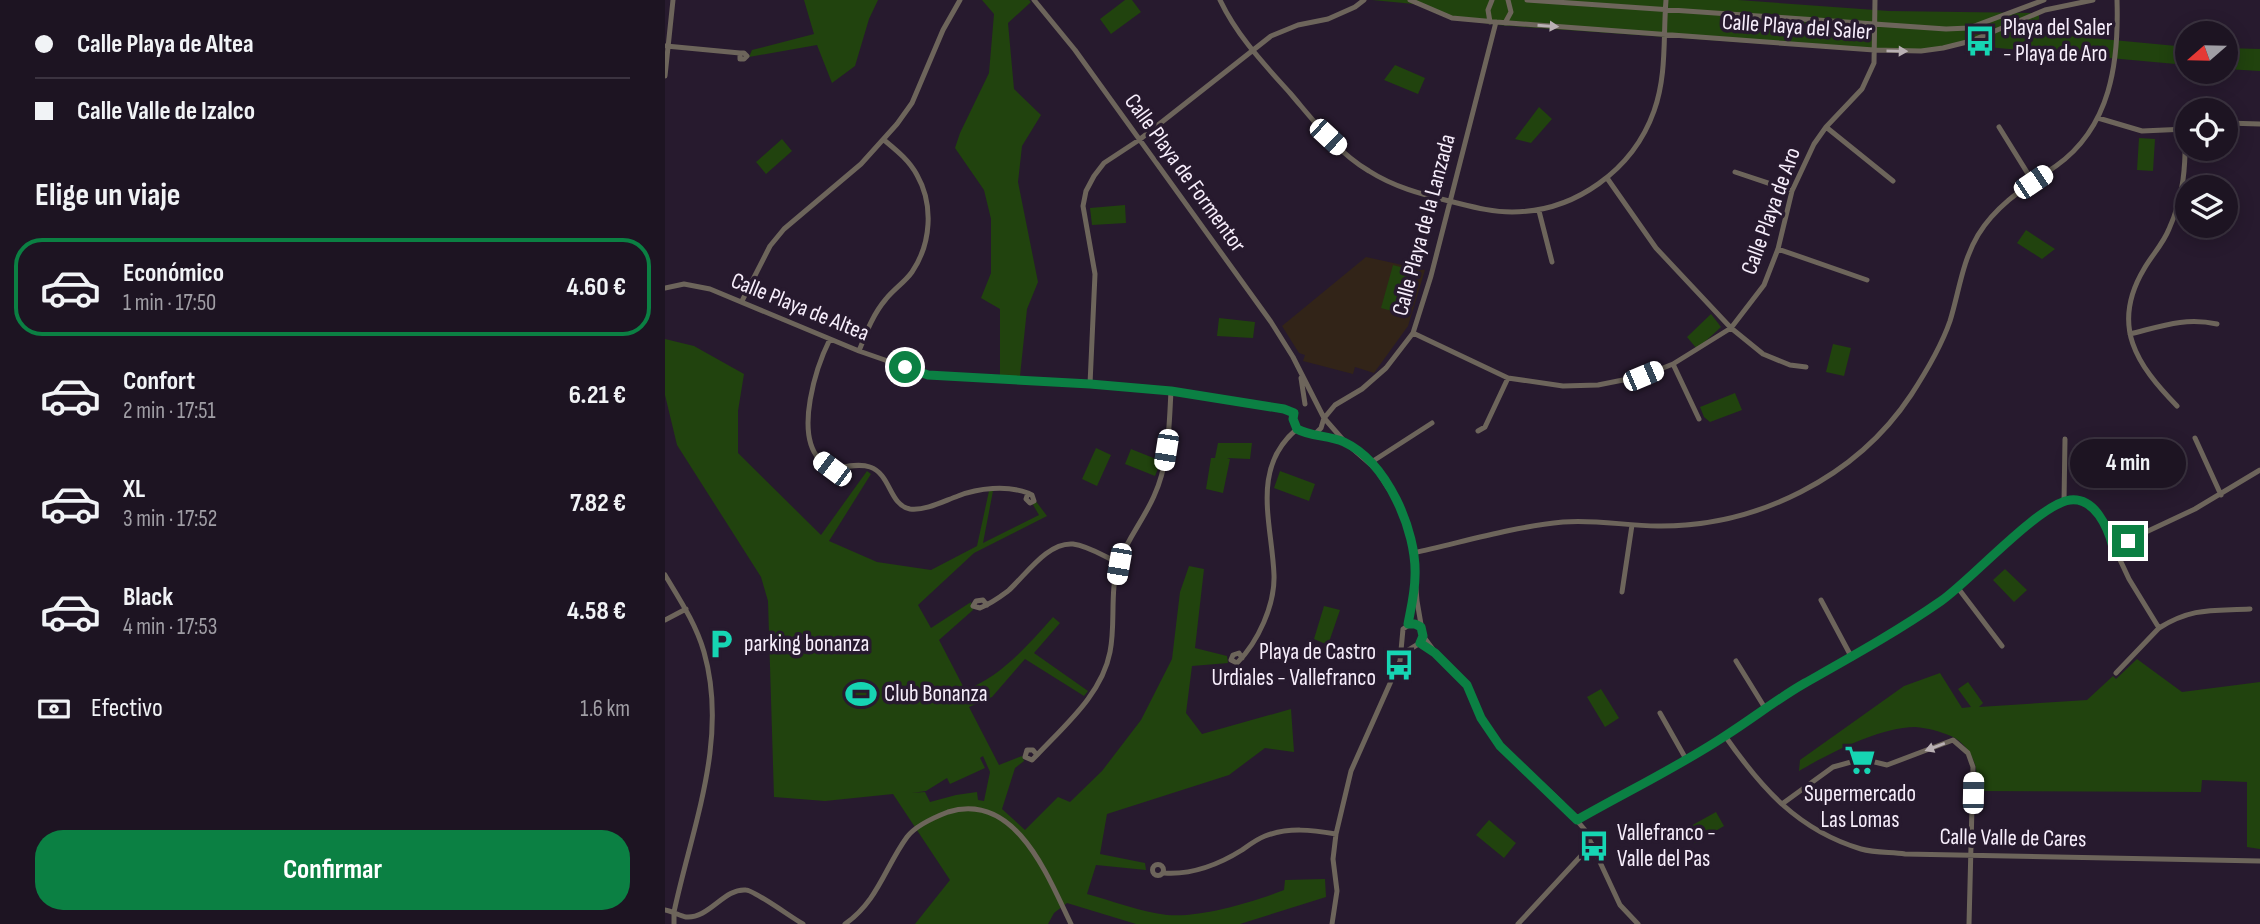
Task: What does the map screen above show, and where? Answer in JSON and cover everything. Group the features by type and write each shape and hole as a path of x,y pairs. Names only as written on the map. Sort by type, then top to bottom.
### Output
{"street":[{"path":"665,76 666,46 673,0"},
{"path":"742,301 770,246 783,229 853,171 884,140 912,103 943,30 960,0"},
{"name":"Calle Playa de Formentor","path":"1034,0 1075,50 1271,322 1324,417 1388,485 1408,527 1415,575"},
{"path":"1220,0 1230,22 1252,50 1328,137 1349,157 1394,184 1485,210 1511,212 1539,211 1569,201 1607,178 1629,156 1654,111 1661,82 1666,0"},
{"path":"1090,384 1095,274 1083,206 1086,191 1094,176 1104,163 1139,140 1271,36 1298,25 1328,19 1355,8 1364,0"},
{"name":"Calle Playa del Saler","path":"1410,0 1452,18 1874,50 1921,51 1971,41 2045,10 2093,0"},
{"name":"Calle Playa de la Lanzada","path":"1335,405 1361,389 1386,368 1413,333 1450,201 1493,22 1488,10 1492,0"},
{"path":"1505,23 1511,12 1508,0"},
{"name":"Calle Playa del Saler","path":"1527,0 1946,29 1969,28 2044,0"},
{"name":"Calle Playa de Aro","path":"1413,333 1508,378 1563,386 1598,385 1643,376 1673,364 1731,328 1763,285 1778,249 1792,191 1814,144 1826,127 1862,89 1874,63 1875,0"},
{"path":"1413,553 1531,526 1564,522 1593,521 1660,526 1703,524 1752,513 1782,502 1851,460 1893,419 1933,360 1950,322 1963,269 1978,236 2005,202 2073,152 2098,118 2108,96 2115,64 2117,0"},
{"path":"666,46 740,53"},
{"path":"2098,118 2142,131 2175,130"},
{"path":"2238,123 2260,124"},
{"path":"1826,127 1893,181"},
{"path":"1999,128 2033,182"},
{"path":"859,351 879,309 910,274 925,247 928,220 926,197 917,175 906,159 884,140"},
{"path":"2178,406 2141,364 2130,334 2129,313 2144,270 2170,228 2183,188 2186,161"},
{"path":"1735,172 1792,191"},
{"path":"1607,178 1656,247 1731,328 1763,354 1790,365 1806,367"},
{"path":"1539,211 1552,262"},
{"path":"1778,249 1867,280"},
{"name":"Calle Playa de Altea","path":"665,288 684,284 710,289 859,351 928,375 1171,391 1284,409 1294,413"},
{"path":"2130,334 2177,322 2196,320 2217,324"},
{"path":"829,339 810,400 810,440 818,458 832,469 871,467 884,478 897,502 910,509 932,506 961,494 988,488 1028,493"},
{"path":"1673,364 1699,419"},
{"name":"Calle Playa de Formentor","path":"1300,372 1305,404"},
{"path":"1478,431 1485,427 1508,378"},
{"path":"1037,755 1091,695 1103,676 1111,651 1115,584 1119,564 1154,496 1164,464 1169,436 1171,391"},
{"path":"1335,405 1319,407 1305,404 1294,413 1293,419 1297,429 1307,434 1345,442"},
{"path":"1315,434 1321,428 1324,417 1335,405"},
{"path":"1370,463 1432,423"},
{"path":"1242,658 1269,607 1274,578 1266,490 1274,461 1285,439 1297,429"},
{"path":"2196,438 2221,495"},
{"path":"2064,502 2065,439"},
{"path":"2113,547 2221,495 2260,470"},
{"path":"1577,820 1725,736 1765,708 1852,658 1943,600 2032,523 2064,502 2074,500 2093,508 2107,525 2113,547 2129,579 2159,628"},
{"path":"1622,592 1632,525"},
{"path":"987,605 1007,592 1058,547 1073,544 1119,564"},
{"path":"1332,924 1337,891 1333,859 1336,834 1351,771 1402,654 1402,633 1408,624 1415,575"},
{"path":"1415,575 1423,636 1435,653 1467,685 1481,718 1500,746 1577,820 1592,844 1620,905 1638,924"},
{"path":"665,576 686,609 703,650 707,667 712,746 698,823 674,912 674,924"},
{"path":"1958,588 2002,646"},
{"path":"1821,600 1852,658"},
{"path":"665,620 686,609"},
{"path":"2116,673 2159,628 2177,617 2200,610 2250,609"},
{"path":"1408,624 1421,627"},
{"path":"1402,654 1423,636"},
{"path":"1404,640 1409,644 1418,643 1435,653"},
{"path":"1736,661 1765,708"},
{"path":"1660,713 1686,759"},
{"name":"Calle Valle de Cares","path":"1725,736 1750,772 1801,821 1837,840 1864,850 1905,854 2260,861"},
{"path":"1782,804 1833,767 1862,759 1887,765 1954,740 1968,753 1973,767 1969,924"},
{"path":"845,924 857,916 875,894 909,835 938,816 957,810 991,814 1007,822 1030,844 1071,924"},
{"path":"1164,873 1200,870 1219,863 1263,836 1282,831 1303,829 1336,834"},
{"path":"1518,924 1592,844"},
{"path":"665,910 687,917 709,909 730,894 746,890 759,895 782,913 803,924"}],"shaded area":[{"path":"1366,257 1425,270 1408,326 1374,373 1355,367 1353,374 1303,361 1305,355 1299,353 1282,326"}],"green space":[{"path":"804,0 878,0 869,19 855,66 832,83 817,45 749,57 752,50 814,34"},
{"path":"982,0 1031,2 1008,23 1014,89 1041,115 1022,146 1018,182 1038,282 1027,309 1020,376 1000,376 1000,309 981,298 991,273 991,219 984,190 955,148 989,73 994,14"},
{"path":"1125,0 1132,0 1141,12 1111,34 1100,19"},
{"path":"1372,0 1738,0 1889,11 2039,13 2039,33 2175,46 2175,64 1965,45 1877,52 1497,25 1451,18 1414,4"},
{"path":"2238,48 2260,49 2260,71 2238,70"},
{"path":"1395,65 1425,78 1418,94 1384,80"},
{"path":"1539,107 1552,119 1531,143 1515,139"},
{"path":"2139,138 2155,139 2153,171 2137,170"},
{"path":"782,139 792,151 766,174 756,162"},
{"path":"1125,205 1126,223 1092,225 1090,208"},
{"path":"2026,230 2055,249 2042,259 2017,243"},
{"path":"1393,265 1415,271 1403,314 1381,308"},
{"path":"1711,314 1721,327 1697,349 1687,337"},
{"path":"1219,318 1255,322 1253,338 1217,336"},
{"path":"665,339 694,346 744,374 738,411 738,453 821,535 867,471 871,474 829,541 877,562 931,570 977,546 989,491 993,491 983,543 1039,515 1032,503 1035,500 1047,516 974,553 918,605 931,628 971,602 973,610 939,640 965,690 1002,669 1053,617 1060,623 1034,653 1088,691 1084,696 1025,659 992,697 969,707 999,765 1022,756 1024,761 1015,768 1002,809 1025,830 1058,797 1070,802 1102,771 1141,720 1172,659 1180,592 1189,566 1204,569 1195,648 1227,656 1228,663 1192,666 1186,713 1202,734 1291,709 1294,752 1265,748 1229,775 1107,814 1100,854 1145,863 1146,870 1096,865 1087,894 1167,915 1195,914 1242,904 1284,890 1285,880 1325,879 1326,897 1240,924 1136,924 1067,903 1054,913 1048,924 915,924 950,880 893,794 825,801 774,797 768,601 761,577 677,445 665,395","holes":["983,756 990,772 984,801 978,800 977,792 930,802 925,792 912,793 926,791 947,778 950,784 985,768 980,758"]},
{"path":"1833,344 1851,348 1844,376 1826,372"},
{"path":"1735,393 1742,410 1710,422 1704,417 1700,407"},
{"path":"1218,443 1252,443 1250,459 1227,458 1230,459 1223,493 1206,489 1211,458 1215,458"},
{"path":"1096,448 1111,455 1097,486 1082,479"},
{"path":"1131,449 1161,461 1155,476 1125,464"},
{"path":"1280,471 1315,484 1309,501 1274,488"},
{"path":"2005,569 2027,590 2014,602 1993,580"},
{"path":"1324,606 1340,610 1328,645 1314,639"},
{"path":"2137,659 2182,692 2260,682 2260,849 2247,847 2247,782 2202,780 2201,792 1975,791 1975,764 1964,745 1947,734 1915,727 1871,736 1799,771 1800,760 1904,686 1940,673 1962,708 1971,707 1958,689 1968,682 1983,703 1979,707 2087,700 2113,676 2116,679"},
{"path":"1601,689 1619,718 1605,727 1587,697"},
{"path":"1716,812 1724,826 1695,843 1687,828"},
{"path":"1489,820 1516,843 1504,858 1476,835"}],"place":[{"name":"Playa del Saler - Playa de Aro","path":"1980,41"},
{"name":"parking bonanza","path":"721,644"},
{"name":"Playa de Castro Urdiales - Vallefranco","path":"1399,665"},
{"name":"Club Bonanza","path":"861,694"},
{"name":"Supermercado Las Lomas","path":"1860,760"},
{"name":"Vallefranco - Valle del Pas","path":"1594,846"}],"route":[{"path":"905,367 928,375 1171,391 1284,409 1294,413 1297,429 1307,434 1345,442 1370,463 1388,485 1408,527 1415,575 1408,624 1421,627 1423,636 1420,643 1435,653 1467,685 1481,718 1500,746 1577,820 1725,736 1805,683 1852,658 1943,600 2053,507 2074,500 2093,508 2107,525 2113,547 2128,541"}]}
